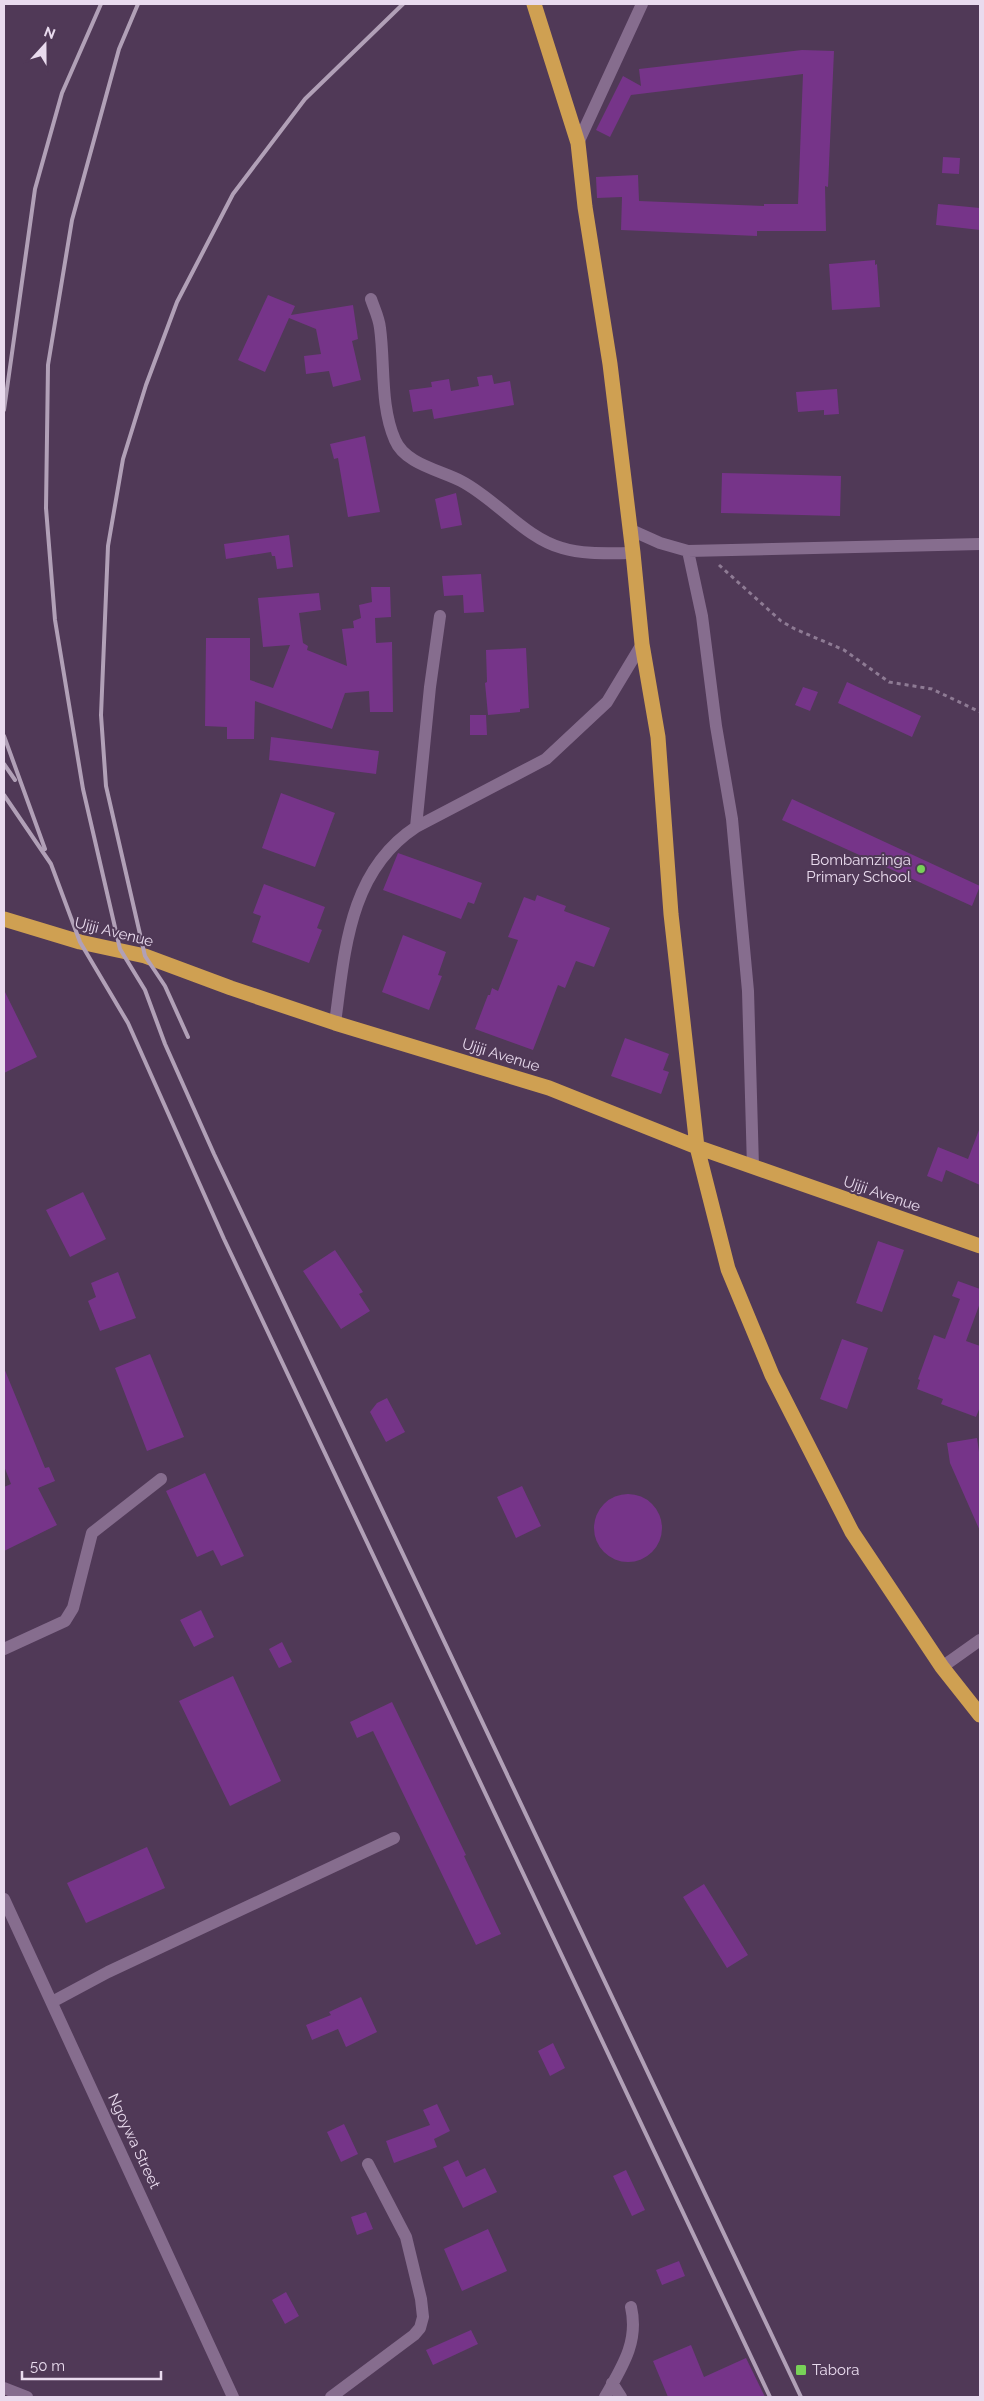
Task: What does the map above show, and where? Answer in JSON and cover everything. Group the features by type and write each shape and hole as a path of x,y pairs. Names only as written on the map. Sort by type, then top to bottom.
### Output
{"highway":[{"path":"534,4 578,143 610,364 642,644 658,737 671,914 697,1147 728,1269 772,1375 852,1532 942,1667 980,1715"},
{"name":"Ujiji Avenue","path":"4,919 80,942 144,956 335,1023 549,1088 697,1147 980,1246"}],"street":[{"path":"578,143 642,4"},
{"path":"371,299 380,326 387,411 395,442 408,456 461,481 489,497 519,524 543,540 561,548 582,552 633,553"},
{"path":"630,530 660,543 688,551 980,544"},
{"path":"688,551 702,616 716,726 732,819 748,991 753,1167"},
{"path":"416,827 430,686 440,616"},
{"path":"335,1023 348,928 364,888 382,856 403,836 416,827 546,759 607,702 642,644"},
{"path":"4,1649 65,1621 73,1608 92,1533 160,1479"},
{"path":"942,1667 980,1640"},
{"path":"52,2002 108,1972 394,1838"},
{"name":"Ngoywa Street","path":"4,1899 233,2397"},
{"path":"331,2397 414,2335 420,2328 423,2317 421,2299 406,2237 368,2164"},
{"path":"605,2397 634,2335 631,2307"},
{"path":"612,2384 621,2397"},
{"path":"4,2388 27,2397"}],"path":[{"path":"704,551 781,621 844,650 889,682 932,689 980,712"}],"building":[{"path":"802,50 834,51 828,187 825,186 826,231 757,231 757,236 621,230 622,197 597,198 596,177 638,175 639,201 764,206 764,204 798,204 803,74 631,95 610,137 596,130 623,76 641,86 639,69"},
{"path":"943,157 960,158 959,174 942,173"},
{"path":"938,204 980,208 980,230 936,225"},
{"path":"875,260 875,265 877,264 880,307 832,310 829,264"},
{"path":"268,295 295,306 291,315 353,305 358,339 352,341 361,380 333,387 329,371 306,374 304,356 321,354 316,329 289,318 265,372 238,360"},
{"path":"492,375 494,384 510,381 514,405 434,419 432,409 413,412 409,390 432,387 431,382 449,379 451,391 479,386 477,377"},
{"path":"837,389 839,414 824,415 824,410 798,412 796,392"},
{"path":"365,436 380,512 348,517 338,458 334,459 330,444"},
{"path":"722,473 841,476 840,516 721,513"},
{"path":"456,493 462,525 441,529 435,499"},
{"path":"289,535 293,567 277,569 275,556 272,556 271,552 226,559 224,544"},
{"path":"481,574 484,612 464,613 463,595 444,596 442,576"},
{"path":"371,587 390,587 391,617 375,618 376,643 392,642 393,712 370,712 369,691 345,693 332,729 255,701 254,739 227,739 227,727 205,726 206,638 250,638 250,680 273,688 290,645 263,647 258,598 319,593 321,610 299,613 303,643 308,646 307,650 347,666 342,629 354,628 353,621 361,618 359,605 372,602"},
{"path":"526,648 529,708 520,709 520,712 488,715 485,683 487,682 486,650"},
{"path":"847,682 921,716 912,737 838,703"},
{"path":"803,687 818,692 810,711 795,705"},
{"path":"470,715 486,715 487,735 470,735"},
{"path":"271,737 379,751 376,774 269,760"},
{"path":"281,793 335,813 315,867 262,848"},
{"path":"792,799 980,886 972,906 782,820"},
{"path":"398,853 482,883 474,904 468,902 461,919 383,890"},
{"path":"264,884 325,907 317,928 322,930 309,963 252,942 261,916 253,913"},
{"path":"537,895 566,906 564,911 610,928 594,967 576,961 565,988 558,985 533,1050 475,1029 492,988 498,991 518,940 508,937 524,897 535,901"},
{"path":"403,935 446,952 438,975 442,976 429,1010 382,992"},
{"path":"4,990 37,1057 4,1073"},
{"path":"625,1038 669,1054 663,1070 669,1072 661,1094 611,1076"},
{"path":"979,1130 980,1185 946,1170 942,1182 927,1176 938,1147 968,1159"},
{"path":"83,1192 106,1239 70,1257 46,1210"},
{"path":"878,1241 904,1250 882,1312 856,1303"},
{"path":"335,1250 363,1292 359,1294 370,1311 341,1329 303,1271"},
{"path":"118,1272 136,1318 100,1331 88,1301 96,1297 91,1283"},
{"path":"958,1281 980,1289 980,1303 966,1341 980,1346 980,1407 976,1417 941,1404 943,1399 917,1389 920,1380 918,1379 934,1335 945,1339 960,1299 952,1296"},
{"path":"842,1339 868,1348 847,1409 820,1399"},
{"path":"150,1354 184,1437 147,1451 115,1368"},
{"path":"4,1368 45,1468 49,1467 55,1481 38,1488 57,1525 4,1551 4,1487 11,1484 4,1466"},
{"path":"387,1398 405,1432 386,1442 370,1412 377,1403"},
{"path":"977,1438 980,1459 980,1531 950,1463 947,1443"},
{"path":"205,1473 244,1556 221,1566 213,1550 197,1557 166,1491"},
{"path":"522,1486 541,1526 516,1538 497,1497"},
{"path":"628,1494 641,1497 652,1504 659,1515 662,1528 659,1541 652,1552 641,1559 628,1562 615,1559 604,1552 597,1541 594,1528 597,1515 604,1504 615,1497"},
{"path":"201,1610 214,1637 194,1647 180,1620"},
{"path":"282,1642 292,1662 279,1668 269,1649"},
{"path":"233,1676 281,1781 230,1806 179,1701"},
{"path":"392,1702 466,1855 464,1856 501,1934 476,1945 373,1731 357,1738 350,1722"},
{"path":"147,1847 165,1888 86,1923 67,1883"},
{"path":"704,1884 748,1955 727,1968 683,1897"},
{"path":"361,1997 377,2032 346,2047 338,2029 312,2040 306,2025 331,2015 329,2012"},
{"path":"553,2043 565,2068 550,2076 538,2051"},
{"path":"437,2104 450,2131 434,2139 437,2147 394,2163 386,2141 430,2125 423,2110"},
{"path":"344,2124 358,2154 341,2162 327,2132"},
{"path":"458,2160 466,2177 485,2168 497,2192 463,2208 443,2167"},
{"path":"626,2170 645,2210 632,2216 613,2176"},
{"path":"366,2212 373,2229 357,2235 351,2217"},
{"path":"488,2229 507,2271 462,2291 444,2249"},
{"path":"679,2261 685,2276 662,2285 656,2270"},
{"path":"286,2292 299,2316 285,2324 272,2300"},
{"path":"471,2330 478,2344 433,2365 426,2350"},
{"path":"691,2345 704,2377 746,2358 765,2397 668,2397 653,2361"}],"railway":[{"path":"4,410 35,189 62,93 101,4"},
{"path":"138,4 119,49 72,220 48,365 46,508 55,620 83,789 120,949 145,990 165,1044 214,1154 801,2397"},
{"path":"188,1037 165,986 145,956 106,786 101,715 108,546 123,459 146,385 177,302 233,194 305,99 403,4"},
{"path":"4,736 45,849"},
{"path":"4,764 15,780"},
{"path":"4,795 51,864 80,942 128,1023 224,1239 770,2397"}],"place":[{"name":"Bombamzinga Primary School","path":"921,869"},
{"name":"Tabora","path":"801,2370"}]}
